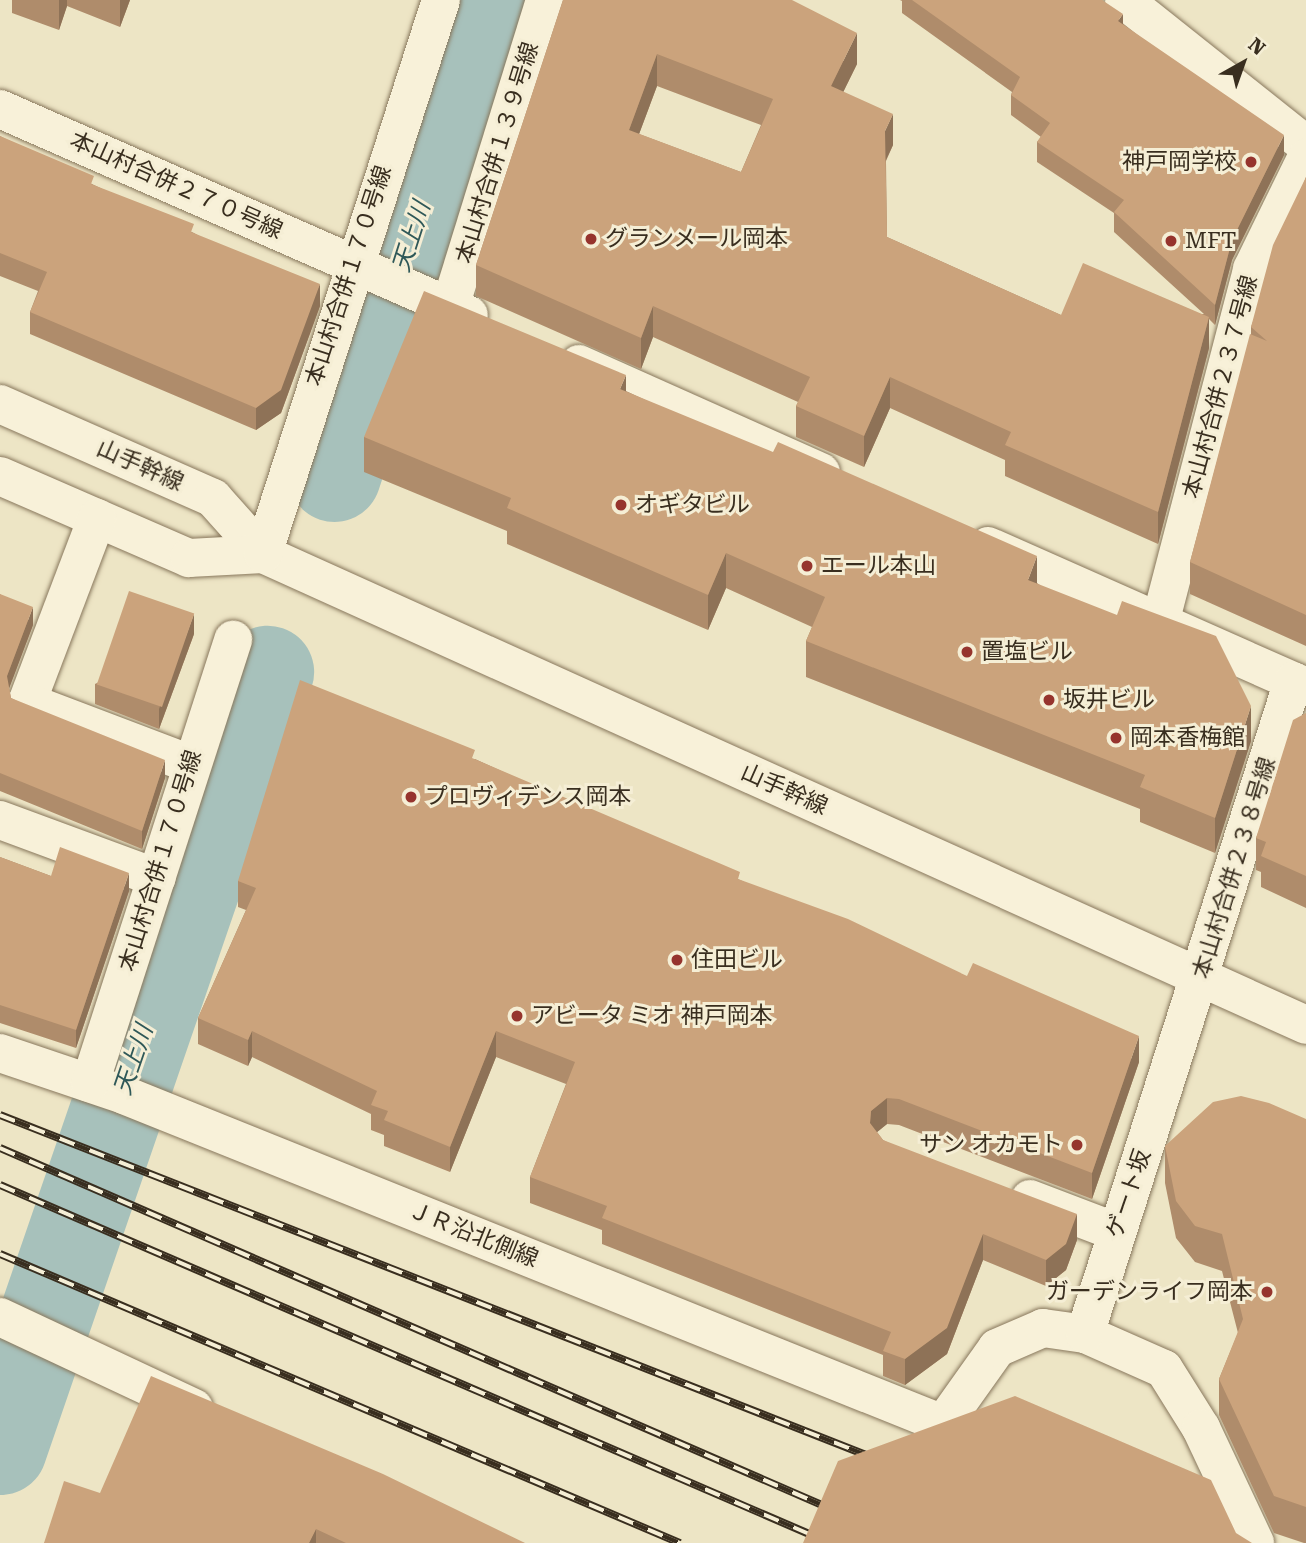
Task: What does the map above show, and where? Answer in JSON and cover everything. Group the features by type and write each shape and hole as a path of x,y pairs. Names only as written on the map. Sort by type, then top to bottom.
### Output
{"street":[{"name":"本山村合併１７０号線","path":"263,554 352,263 441,0"},
{"name":"本山村合併１３９号線","path":"450,307 545,0"},
{"path":"1124,0 1306,145"},
{"name":"本山村合併２７０号線","path":"0,109 501,329"},
{"name":"本山村合併２３７号線","path":"1160,623 1252,269 1306,159"},
{"path":"539,346 856,487"},
{"name":"山手幹線","path":"0,404 213,498 263,554 1306,1025"},
{"name":"山手幹線","path":"0,476 189,558 263,554"},
{"path":"97,518 27,702 190,764"},
{"path":"957,532 1299,684"},
{"name":"本山村合併１７０号線","path":"90,1083 157,878 190,764 233,639"},
{"name":"本山村合併２３８号線","path":"1177,1056 1299,684"},
{"path":"0,820 157,878"},
{"name":"ＪＲ沿北側線","path":"0,1054 90,1083 943,1424 997,1348 1043,1328 1085,1334"},
{"name":"ゲート坂","path":"1085,1334 1177,1056"},
{"path":"994,1185 1111,1230"},
{"path":"0,1317 74,1348 103,1368 229,1423"},
{"path":"1085,1334 1164,1369 1201,1428 1255,1543"}],"building":[{"path":"563,0 792,0 857,33 831,86 893,114 885,131 887,237 1061,315 1083,263 1209,317 1158,512 1005,445 1011,432 890,377 864,436 796,406 810,377 653,306 641,338 476,265","holes":["657,54 773,99 741,172 629,130"]},
{"path":"912,0 1102,0 1123,14 1118,21 1284,135 1232,240 1215,305 1114,212 1124,200 1037,142 1050,123 1011,95 1020,77"},
{"path":"0,136 94,176 91,184 194,224 191,232 320,284 281,390 256,408 30,312 47,272 0,253"},
{"path":"1306,177 1306,615 1190,562 1250,334 1267,341 1251,327 1273,245"},
{"path":"424,291 626,375 620,389 773,452 778,442 1037,556 1028,580 1117,615 1122,601 1216,636 1251,706 1215,818 1140,787 1145,775 806,641 825,597 726,553 708,595 507,508 511,498 364,437"},
{"path":"129,591 194,613 162,707 97,685"},
{"path":"0,594 33,607 7,676 11,698 165,760 142,831 0,773"},
{"path":"300,680 475,750 472,758 740,872 738,879 848,919 967,976 973,963 1139,1036 1092,1173 899,1099 887,1098 871,1111 870,1123 883,1140 1077,1214 1066,1244 1046,1260 983,1234 947,1328 905,1359 883,1351 891,1332 602,1218 607,1206 530,1177 575,1062 496,1031 450,1147 384,1120 388,1111 371,1105 377,1091 252,1031 248,1040 198,1018 256,888 238,881"},
{"path":"1306,713 1306,876 1261,856 1266,842 1256,838 1293,720"},
{"path":"60,847 129,873 76,1030 0,1005 0,857 51,876"},
{"name":"ガーデンライフ岡本","path":"1241,1096 1269,1103 1306,1119 1306,1507 1274,1496 1219,1379 1243,1319 1222,1234 1195,1226 1176,1201 1165,1146 1213,1102"},
{"path":"151,1376 383,1474 525,1543 346,1543 316,1529 309,1543 44,1543 64,1481 100,1493"},
{"path":"1015,1396 1211,1480 1236,1533 1252,1543 803,1543 838,1461"}],"waterway":[{"name":"天上川","path":"334,475 490,0"},
{"name":"天上川","path":"0,1448 267,672"}],"railway":[{"path":"0,1115 879,1460"},
{"path":"0,1148 838,1512"},
{"path":"0,1185 830,1543"},
{"path":"0,1254 680,1543"}],"place":[{"name":"神戸岡学校","path":"1251,162"},
{"name":"グランメール岡本","path":"591,239"},
{"name":"MFT","path":"1171,241"},
{"name":"オギタビル","path":"621,505"},
{"name":"エール本山","path":"807,566"},
{"name":"置塩ビル","path":"967,652"},
{"name":"坂井ビル","path":"1049,700"},
{"name":"岡本香梅館","path":"1116,738"},
{"name":"プロヴィデンス岡本","path":"411,797"},
{"name":"住田ビル","path":"677,960"},
{"name":"アビータ ミオ 神戸岡本","path":"517,1016"},
{"name":"サン オカモト","path":"1077,1145"},
{"name":"ガーデンライフ岡本","path":"1267,1292"}]}
